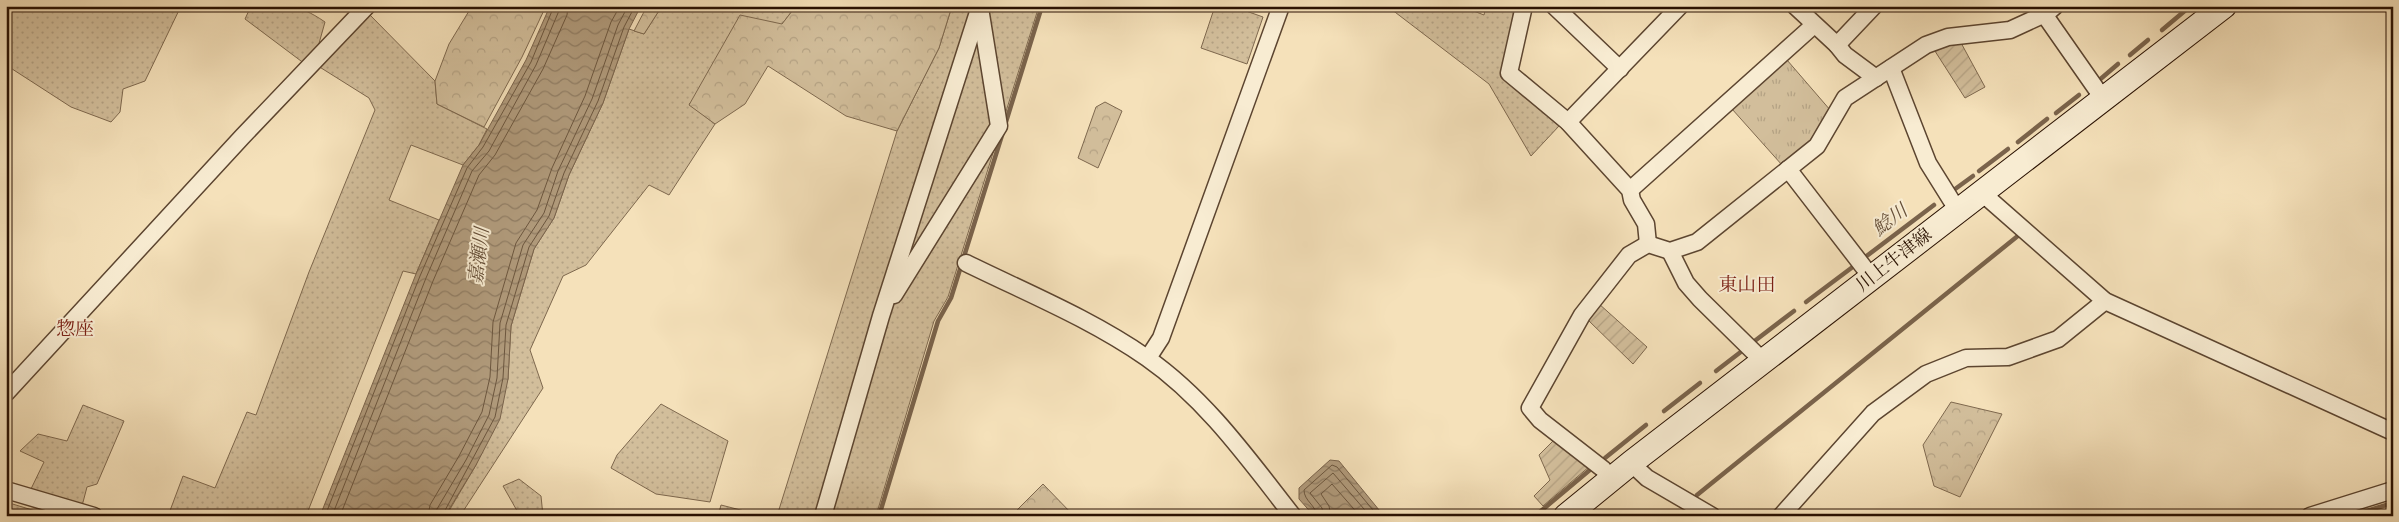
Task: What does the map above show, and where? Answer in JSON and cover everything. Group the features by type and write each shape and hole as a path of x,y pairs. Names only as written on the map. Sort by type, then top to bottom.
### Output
{"main road":[{"name":"川上牛津線","path":"1566,516 1631,463 2224,6"}],"street":[{"path":"6,393 242,137 368,6"},
{"path":"881,316 999,126 980,6"},
{"path":"824,516 881,316 980,6"},
{"path":"1148,358 1161,338 1281,6"},
{"path":"1524,6 1509,73 1568,122 1630,190 1632,200 1646,224 1648,244"},
{"path":"1554,6 1620,69"},
{"path":"1795,6 1837,45 1845,55 1876,78"},
{"path":"1837,45 1874,6"},
{"path":"1568,122 1679,7"},
{"path":"2048,9 2046,17 2104,100"},
{"path":"1611,479 1603,469 1540,420 1530,408 1582,315 1628,255 1648,244 1670,252 1697,242 1817,146 1845,98 1926,45 1948,36 2010,30 2048,9"},
{"path":"1630,190 1814,25"},
{"path":"1891,68 1928,162 1958,211"},
{"path":"1788,170 1872,278"},
{"path":"1982,193 2105,301 2393,432"},
{"path":"1670,252 1686,283 1764,361"},
{"path":"966,263 1090,323 1148,358 1190,395 1228,435 1293,516"},
{"path":"1781,516 1874,413 1926,374 1966,358 2008,357 2058,338 2105,301"},
{"path":"1631,463 1647,478 1712,516"},
{"path":"6,490 94,516"},
{"path":"2310,516 2393,490"}],"green space":[{"path":"6,6 181,6 145,81 123,89 120,112 111,122 71,107 6,65"},
{"path":"251,6 290,6 306,11 325,22 318,47 305,64 245,19"},
{"path":"472,6 546,6 522,57 484,127 437,104 435,81 449,44"},
{"path":"647,6 662,6 644,34 634,31"},
{"path":"662,6 796,6 782,24 689,104 715,124 669,195 649,185 586,265 563,276 530,350 543,388 460,516 446,516 476,465 508,379 511,326 534,249 554,218 569,175 603,103 629,29 644,34"},
{"path":"796,6 952,6 939,48 897,131 846,116 768,66 745,104 715,124 689,105 740,15 782,24"},
{"path":"952,6 1039,6 948,297 934,321 876,516 777,516 897,131 939,48"},
{"path":"1215,6 1232,6 1263,17 1247,64 1201,48"},
{"path":"1387,6 1461,6 1484,15 1486,6 1515,6 1501,77 1559,126 1531,156 1489,84"},
{"path":"369,14 435,81 437,104 487,129 479,145 463,165 411,145 389,200 439,220 416,274 403,271 306,516 168,516 183,476 215,488 247,412 256,415 309,272 375,110 369,98 318,66"},
{"path":"1960,41 1985,87 1965,98 1933,48"},
{"path":"1787,60 1831,111 1808,143 1782,165 1732,109"},
{"path":"1105,102 1122,111 1098,168 1078,158 1096,107"},
{"path":"1598,303 1647,347 1633,364 1588,320"},
{"path":"1951,402 2002,414 1960,497 1934,486 1923,445"},
{"path":"661,404 728,441 710,502 656,494 611,468 617,455"},
{"path":"83,405 124,421 97,484 87,487 82,506 30,491 44,462 20,451 38,434 67,441"},
{"path":"1555,439 1590,466 1543,506 1534,496 1550,480 1539,455"},
{"path":"519,479 541,496 543,516 520,516 503,486"},
{"path":"1043,484 1074,516 1011,516"},
{"path":"6,502 52,516 6,516"},
{"path":"721,505 764,516 718,516"}],"water":[{"name":"嘉瀬川","path":"550,6 641,6 629,29 603,103 569,175 554,218 534,249 511,326 508,379 500,419 476,465 445,516 320,516 416,274 463,165 479,145 526,60"},
{"path":"1330,460 1339,461 1384,516 1314,516 1299,499 1299,488"}],"waterway":[{"path":"1005,125 1042,6"},
{"name":"鯰川","path":"2162,30 2187,9"},
{"name":"鯰川","path":"2130,55 2148,40"},
{"name":"鯰川","path":"2097,82 2118,64"},
{"name":"鯰川","path":"2056,113 2079,95"},
{"name":"鯰川","path":"2018,142 2047,119"},
{"path":"879,516 938,321 951,298 1003,132"},
{"name":"鯰川","path":"1979,171 2008,149"},
{"name":"鯰川","path":"1951,192 1973,176"},
{"name":"鯰川","path":"1864,258 1934,205"},
{"path":"1697,495 2019,235"},
{"name":"鯰川","path":"1806,302 1854,266"},
{"name":"鯰川","path":"1752,343 1794,311"},
{"name":"鯰川","path":"1716,371 1742,351"},
{"name":"鯰川","path":"1664,411 1700,383"},
{"name":"鯰川","path":"1605,458 1646,425"},
{"name":"鯰川","path":"1535,516 1591,469"},
{"path":"2350,516 2393,503"}],"district":[{"name":"東山田","path":"1747,285"},
{"name":"惣座","path":"75,329"}]}
